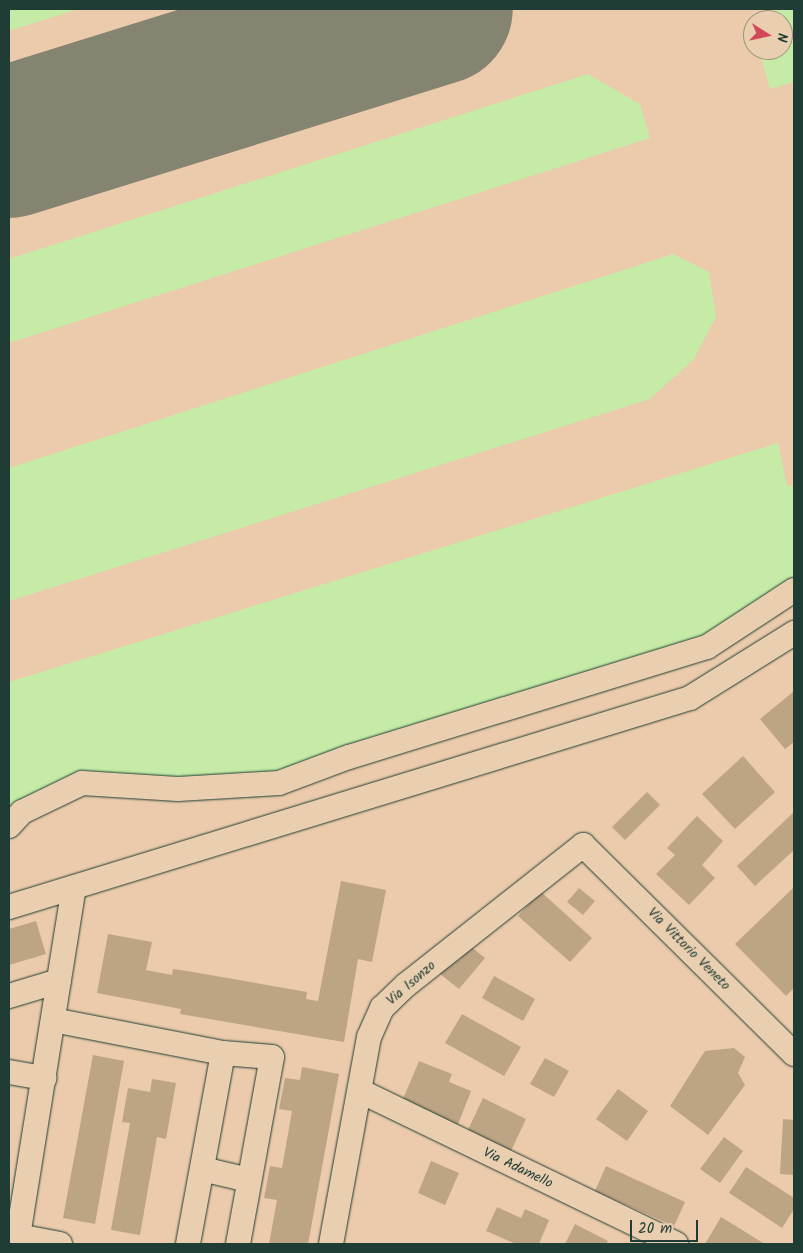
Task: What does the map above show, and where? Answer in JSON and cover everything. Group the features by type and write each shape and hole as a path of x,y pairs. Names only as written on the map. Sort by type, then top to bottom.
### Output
{"street":[{"path":"9,826 22,812 82,782 178,789 279,783 349,757 707,647 794,590"},
{"path":"9,908 690,698 794,633"},
{"name":"Via Vittorio Veneto","path":"584,845 794,1054"},
{"name":"Via Isonzo","path":"331,1244 369,1037 382,1008 406,985 584,845"},
{"path":"60,1244 18,1236 74,887"},
{"path":"9,996 59,981"},
{"path":"53,1020 223,1053 272,1057 238,1244"},
{"path":"188,1244 223,1053"},
{"path":"9,1072 44,1078"},
{"name":"Via Adamello","path":"360,1092 676,1244"},
{"path":"202,1169 250,1180"}],"green space":[{"path":"9,9 78,9 9,31"},
{"path":"794,9 794,82 770,89 762,60 793,60 793,10 777,10"},
{"path":"588,74 640,104 650,138 9,343 9,259"},
{"path":"673,254 709,272 716,317 693,360 650,399 9,601 9,468"},
{"path":"778,443 787,486 794,485 794,590 707,647 279,783 82,783 9,826 9,682"}],"building":[{"path":"793,692 794,742 785,749 760,719"},
{"path":"743,756 775,792 735,829 702,794"},
{"path":"647,792 660,805 625,840 612,827"},
{"path":"794,812 794,850 755,886 737,866"},
{"path":"697,816 723,841 702,865 715,878 689,905 656,874 675,855 667,848"},
{"path":"341,881 386,890 372,962 358,959 344,1042 180,1014 181,1009 97,993 108,934 152,942 146,970 172,975 173,969 307,992 306,999 318,1001"},
{"path":"579,888 595,901 583,915 567,902"},
{"path":"793,888 794,988 786,996 735,944"},
{"path":"540,891 592,938 570,962 518,916"},
{"path":"36,921 46,954 9,965 9,929"},
{"path":"470,946 485,958 459,989 435,970 449,952 459,960"},
{"path":"494,976 535,999 523,1021 482,998"},
{"path":"462,1014 521,1047 504,1076 445,1043"},
{"path":"734,1048 745,1057 738,1073 745,1085 708,1135 670,1106 705,1051"},
{"path":"93,1055 124,1061 95,1224 63,1218"},
{"path":"545,1058 569,1071 554,1097 530,1084"},
{"path":"419,1061 452,1074 449,1082 471,1091 457,1127 401,1104"},
{"path":"302,1067 339,1074 308,1244 269,1244 277,1200 264,1198 270,1166 282,1168 292,1111 279,1109 285,1078 300,1080"},
{"path":"152,1079 176,1083 166,1139 157,1137 140,1235 111,1230 130,1123 122,1122 128,1088 150,1092"},
{"path":"618,1089 648,1111 627,1141 596,1119"},
{"path":"483,1098 526,1119 509,1155 466,1134"},
{"path":"783,1119 794,1120 794,1175 780,1174"},
{"path":"724,1137 743,1151 720,1183 700,1169"},
{"path":"431,1161 459,1173 445,1205 418,1193"},
{"path":"606,1166 685,1202 674,1226 595,1191"},
{"path":"746,1167 794,1198 794,1209 782,1228 729,1193"},
{"path":"497,1207 521,1218 525,1209 549,1220 539,1244 516,1244 486,1231"},
{"path":"721,1217 765,1244 705,1244"},
{"path":"575,1224 608,1241 606,1244 565,1244"}],"runway":[{"path":"9,142 437,9"}]}
